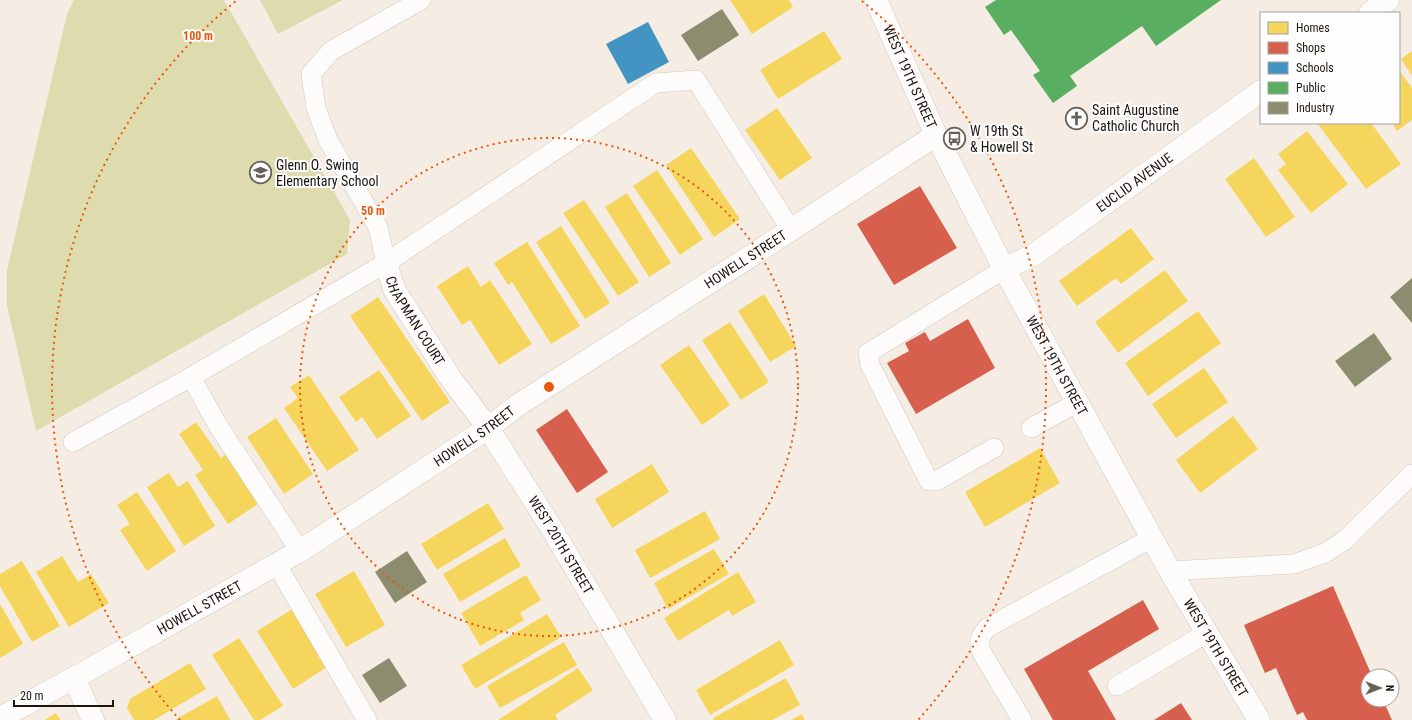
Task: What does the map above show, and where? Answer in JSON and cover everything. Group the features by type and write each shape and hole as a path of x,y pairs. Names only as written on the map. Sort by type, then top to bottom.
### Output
{"street":[{"name":"WEST 19TH STREET","path":"876,0 936,135 1004,269 1170,571 1258,720"},
{"path":"1371,12 1388,0"},
{"name":"EUCLID AVENUE","path":"1004,269 1035,254 1260,92"},
{"name":"HOWELL STREET","path":"0,718 300,551 488,428 518,405 936,135"},
{"name":"CHAPMAN COURT","path":"386,263 394,289 449,376"},
{"name":"WEST 20TH STREET","path":"449,376 488,428 549,524 665,720"},
{"path":"74,678 93,720"}],"lane":[{"path":"386,263 378,227 328,140 316,108 311,74 331,51 421,0"},
{"path":"73,442 191,377 386,263 656,84 696,80 790,230"},
{"path":"994,448 936,481 929,481 870,365 868,353 1004,269"},
{"path":"191,377 217,424 300,551"},
{"path":"1031,428 1078,402"},
{"path":"1170,571 1294,564 1325,553 1345,540 1412,474"},
{"path":"1022,720 982,653 978,644 980,635 987,628 1152,538"},
{"path":"276,565 367,720"},
{"path":"1117,686 1207,633"}],"shaded area":[{"path":"74,0 224,0 350,220 347,254 36,431 7,306 7,270 67,14"},
{"path":"260,0 343,0 278,34"}],"building: Homes":[{"path":"730,0 789,0 793,7 752,34"},
{"path":"824,31 842,59 778,99 760,70"},
{"path":"1412,51 1412,76 1401,59"},
{"path":"1400,71 1412,88 1412,120 1397,131 1393,124 1400,124"},
{"path":"777,108 812,158 780,180 745,130"},
{"path":"1318,124 1372,124 1401,164 1366,189"},
{"path":"1307,131 1348,184 1311,213 1278,170 1286,164 1278,154"},
{"path":"691,148 740,219 714,237 666,165"},
{"path":"1254,158 1295,217 1266,237 1225,179"},
{"path":"657,170 703,239 680,255 633,186"},
{"path":"627,193 671,263 649,277 605,207"},
{"path":"584,200 639,282 618,296 563,213"},
{"path":"561,226 610,303 585,319 536,242"},
{"path":"1131,228 1154,259 1121,284 1116,278 1077,306 1059,281"},
{"path":"527,242 580,326 551,344 512,282 508,285 494,263"},
{"path":"468,266 481,287 490,280 532,344 499,365 470,320 462,325 437,286"},
{"path":"1165,270 1188,301 1118,353 1095,322"},
{"path":"764,294 796,346 770,362 738,311"},
{"path":"378,297 450,402 422,421 350,316"},
{"path":"1198,311 1221,343 1148,396 1125,363"},
{"path":"730,322 769,382 741,400 702,340"},
{"path":"689,345 730,405 702,425 660,365"},
{"path":"1204,368 1228,402 1176,438 1152,404"},
{"path":"379,370 411,416 377,439 362,417 356,422 339,397"},
{"path":"309,375 359,450 327,471 284,408 298,398 290,387"},
{"path":"1233,416 1258,449 1200,493 1176,460"},
{"path":"276,418 313,474 284,494 247,437"},
{"path":"196,422 221,458 227,453 261,502 228,524 195,475 203,470 179,434"},
{"path":"1040,448 1060,483 985,527 965,492"},
{"path":"652,464 669,492 612,528 595,499"},
{"path":"169,473 178,487 188,481 215,526 184,546 147,487"},
{"path":"137,492 176,551 147,571 120,530 130,524 117,505"},
{"path":"488,503 504,529 437,570 421,544"},
{"path":"705,511 720,539 650,578 635,550"},
{"path":"505,538 521,566 460,602 443,574"},
{"path":"714,549 729,574 668,609 654,583"},
{"path":"62,556 78,582 91,574 109,603 69,627 36,572"},
{"path":"22,561 60,626 32,642 0,586 0,574"},
{"path":"354,571 385,625 346,647 315,594"},
{"path":"738,572 756,602 732,616 729,610 678,641 664,618"},
{"path":"526,575 541,600 520,613 524,620 480,646 461,613"},
{"path":"0,604 23,644 0,658"},
{"path":"294,608 330,665 293,689 257,631"},
{"path":"547,614 561,637 475,689 461,665"},
{"path":"239,638 283,706 260,720 254,720 212,655"},
{"path":"780,640 794,665 710,715 696,690"},
{"path":"564,642 577,665 500,708 487,686"},
{"path":"190,663 206,689 154,720 134,720 127,708 130,699"},
{"path":"578,668 593,690 555,715 558,720 498,720"},
{"path":"786,678 800,705 772,720 714,720 713,718"},
{"path":"217,696 230,720 175,720"},
{"path":"56,713 60,720 45,720"},
{"path":"802,714 805,720 791,720"}],"building: Shops":[{"path":"920,186 957,248 894,285 857,224"},
{"path":"968,319 995,368 916,414 887,363 909,351 905,343 925,332 930,341"},
{"path":"567,409 608,472 577,493 536,430"},
{"path":"1333,586 1369,668 1360,668 1360,708 1387,708 1392,720 1307,720 1303,712 1297,715 1276,668 1265,673 1244,625"},
{"path":"1143,600 1159,629 1088,671 1116,720 1053,720 1024,669"},
{"path":"1181,703 1192,720 1154,720"}],"building: Schools":[{"path":"648,22 669,62 628,84 606,44"}],"building: Public":[{"path":"996,0 1221,0 1156,46 1142,26 1070,76 1077,86 1053,103 1033,75 1040,71 1011,30 1004,35 985,7"}],"building: Industry":[{"path":"722,9 739,35 698,61 681,35"},
{"path":"1412,278 1412,323 1390,297"},
{"path":"1374,333 1392,359 1355,387 1335,361"},
{"path":"407,551 427,582 395,603 375,572"},
{"path":"389,658 407,686 380,703 362,675"}],"place":[{"name":"Saint Augustine Catholic Church","path":"1076,118"},
{"name":"W 19th St & Howell St","path":"955,139"},
{"name":"Glenn O. Swing Elementary School","path":"261,173"}]}
